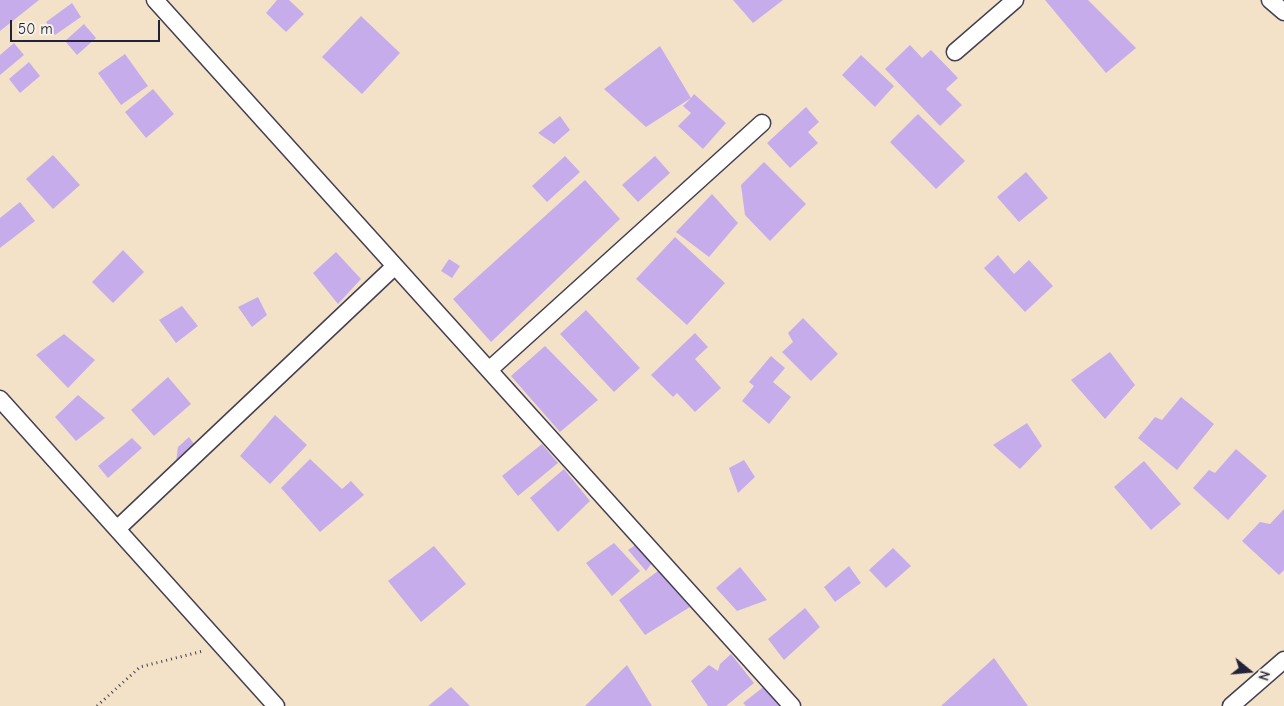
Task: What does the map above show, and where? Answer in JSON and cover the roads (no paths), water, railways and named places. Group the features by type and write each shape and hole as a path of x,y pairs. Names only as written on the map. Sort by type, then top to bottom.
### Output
{"street":[{"path":"155,0 792,706"},
{"path":"955,52 1015,0"},
{"path":"1270,0 1284,12"},
{"path":"489,370 762,123"},
{"path":"117,529 395,266"},
{"path":"0,399 276,706"},
{"path":"1231,706 1284,660"}]}
